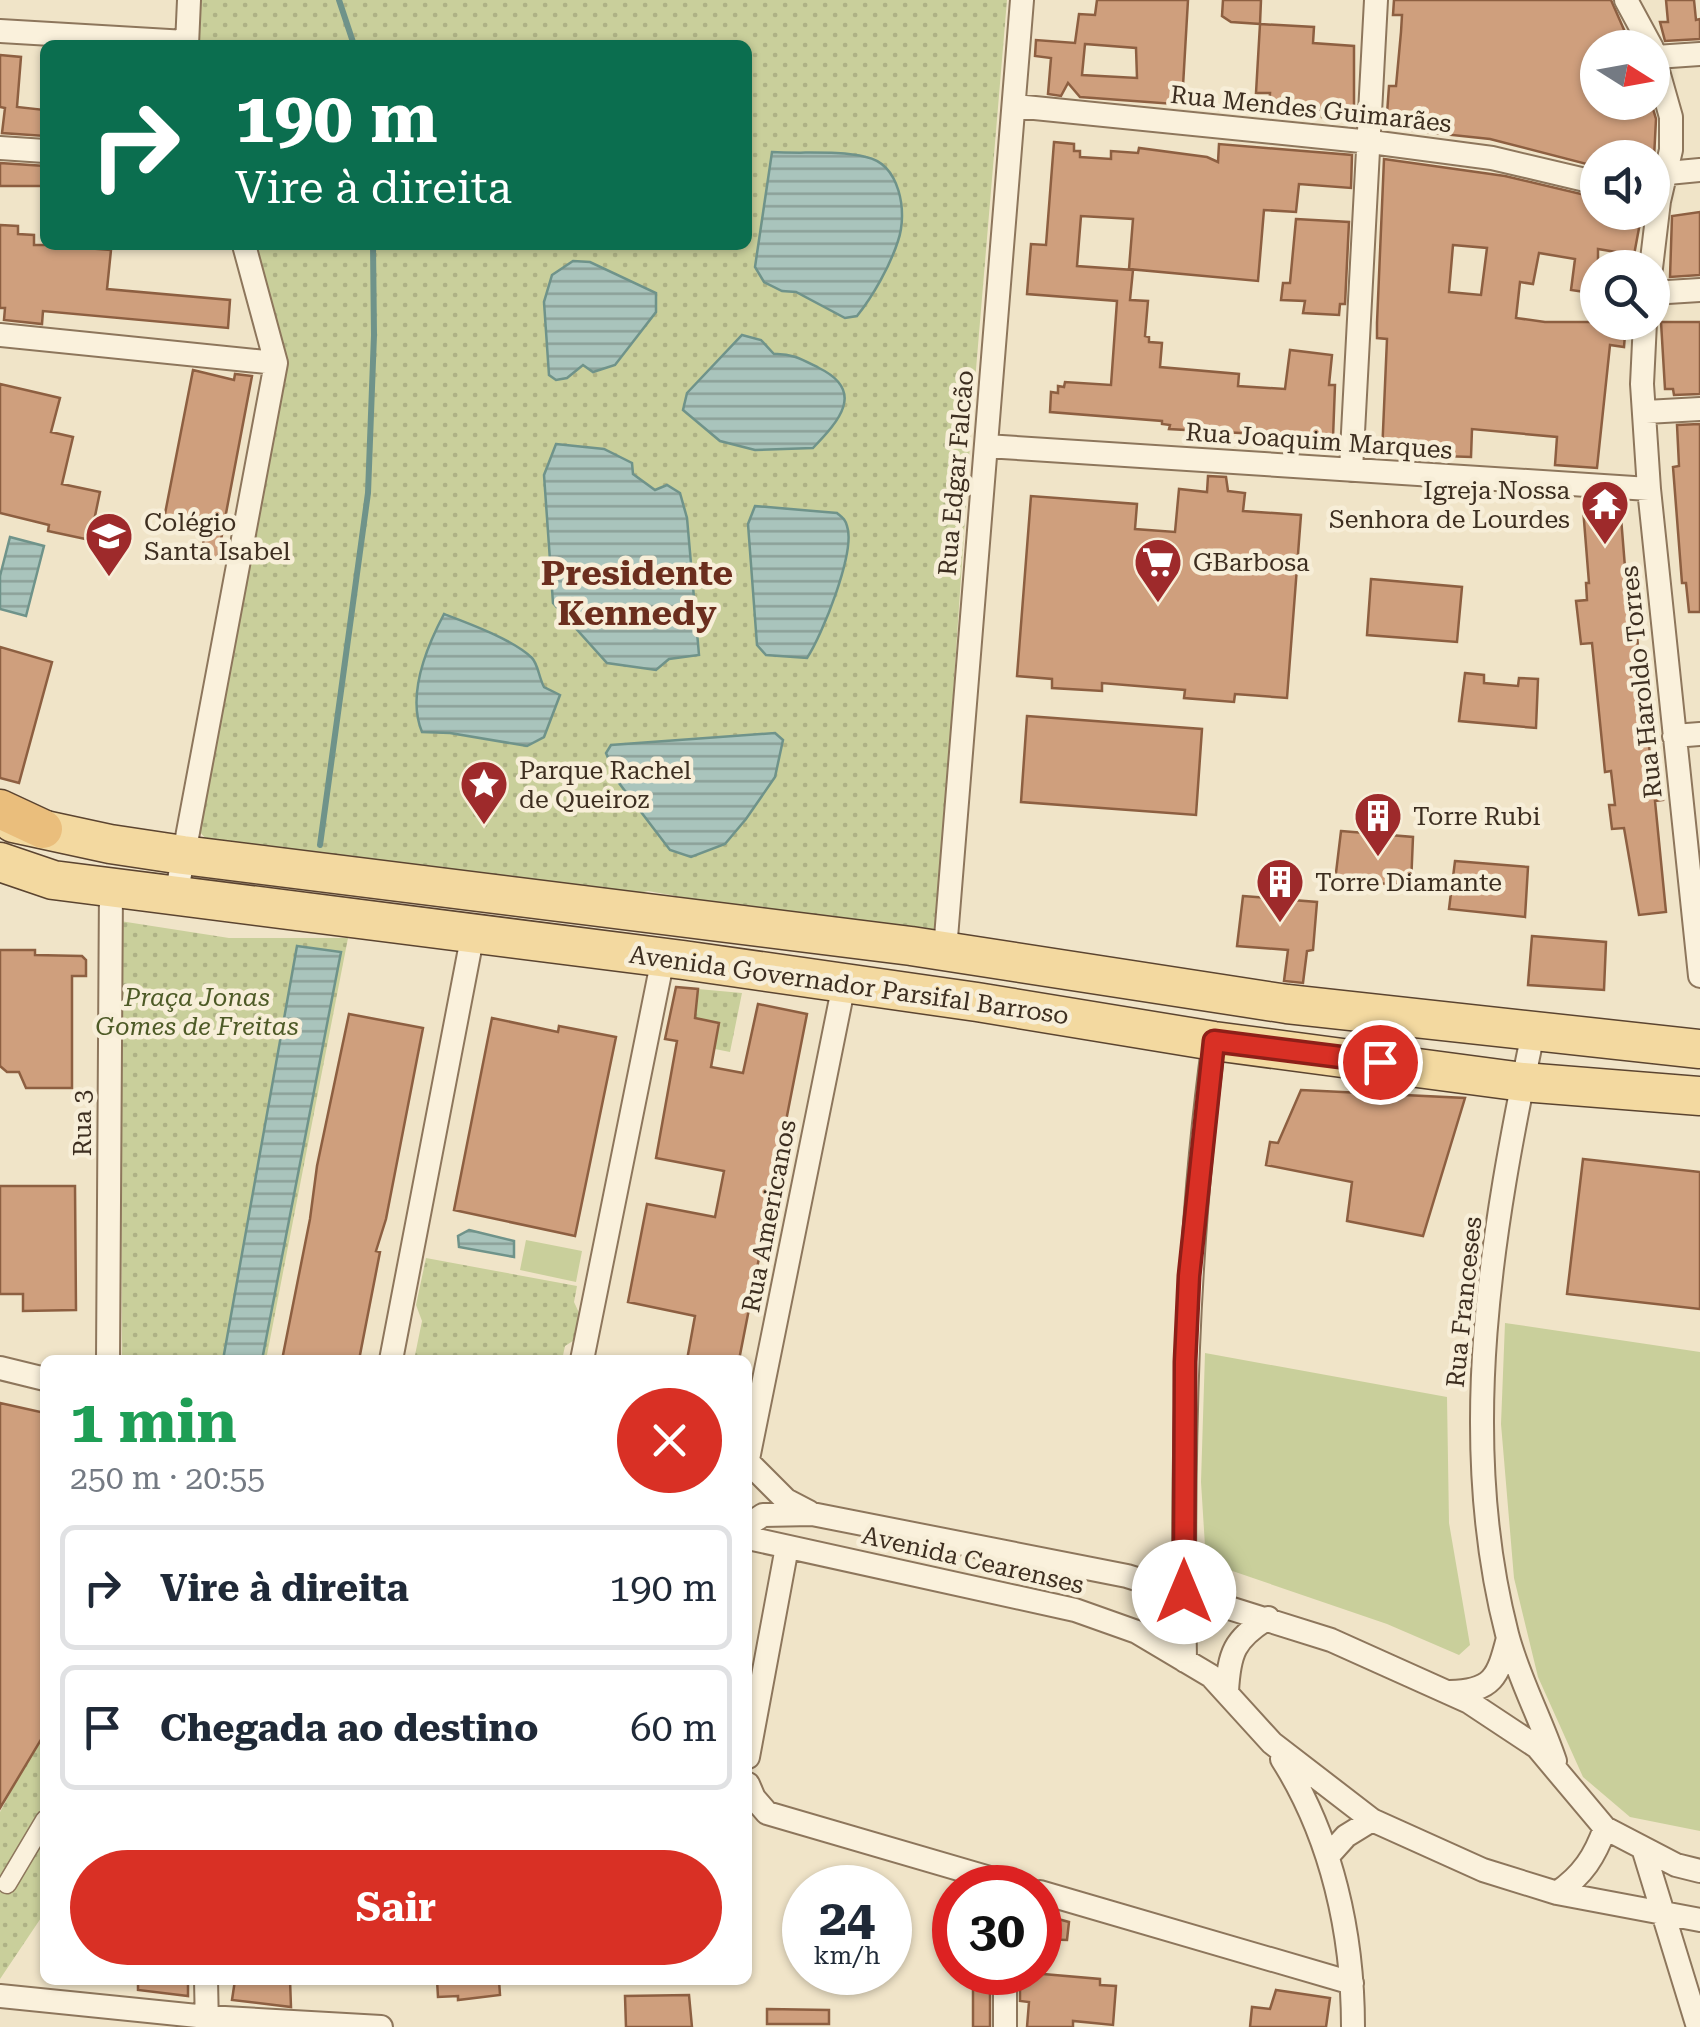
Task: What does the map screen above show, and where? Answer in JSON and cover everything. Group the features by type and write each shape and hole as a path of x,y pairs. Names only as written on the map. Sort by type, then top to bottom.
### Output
{"highway":[{"path":"0,809 44,829"}],"main road":[{"name":"Avenida Governador Parsifal Barroso","path":"0,821 184,855 944,950 1287,1004 1700,1049"},
{"name":"Avenida Governador Parsifal Barroso","path":"0,862 53,880 673,959 1214,1041 1523,1082 1700,1096"},
{"path":"0,880 53,880"},
{"path":"673,959 737,957 906,980 932,972 940,964 944,950"}],"street":[{"path":"187,40 189,0"},
{"name":"Rua Edgar Falcão","path":"944,950 1022,0"},
{"path":"1351,470 1376,0"},
{"path":"1626,0 1642,30"},
{"path":"0,31 140,40"},
{"path":"1670,52 1700,54"},
{"name":"Rua Mendes Guimarães","path":"1015,106 1371,142 1492,158 1580,179"},
{"path":"1670,109 1670,144"},
{"path":"0,148 40,152"},
{"path":"1670,173 1700,170"},
{"path":"176,896 276,363 245,250"},
{"path":"1670,292 1700,290"},
{"path":"0,336 276,363"},
{"name":"Rua Haroldo Torres","path":"1645,340 1642,384 1649,489 1674,736 1693,849 1700,976"},
{"path":"1646,412 1700,409"},
{"name":"Rua Joaquim Marques","path":"986,446 1649,489"},
{"path":"1674,736 1700,734"},
{"name":"Rua 3","path":"108,1355 111,887"},
{"path":"392,1355 473,933"},
{"path":"583,1355 673,959"},
{"name":"Rua Americanos","path":"752,1441 844,984"},
{"name":"Rua Franceses","path":"1533,1033 1483,1344 1484,1474 1495,1578 1508,1638 1558,1770"},
{"path":"1185,1661 1185,1362 1189,1276 1214,1041"},
{"path":"0,1368 40,1378"},
{"name":"Avenida Cearenses","path":"752,1465 786,1500 812,1514"},
{"name":"Avenida Cearenses","path":"752,1522 763,1515 812,1514 1127,1576 1332,1640 1449,1692 1537,1747 1605,1828 1676,1865 1700,1871"},
{"name":"Avenida Cearenses","path":"752,1539 1076,1610 1137,1632 1211,1676 1272,1743 1372,1820 1483,1870 1557,1893 1700,1920"},
{"path":"752,1734 787,1546"},
{"path":"1227,1692 1228,1664 1234,1649 1245,1632 1268,1618"},
{"path":"1449,1692 1479,1690 1492,1681 1508,1638"},
{"path":"1272,1743 1298,1784 1328,1856 1349,1946 1353,2027"},
{"path":"752,1793 766,1813 945,1865"},
{"path":"1328,1856 1346,1836 1372,1820"},
{"path":"7,1884 40,1828"},
{"path":"1557,1893 1584,1871 1598,1850 1605,1828"},
{"path":"1643,1848 1698,2027"},
{"path":"1062,1898 1352,1983"},
{"path":"206,1985 207,2022"},
{"path":"1005,1995 1005,2027"},
{"path":"0,1996 207,2022 381,2027"}],"green space":[{"path":"195,0 1007,0 971,429 937,933 747,909 648,891 208,841 197,829 288,366 257,250 752,250 752,40 199,40"},
{"name":"Praça Jonas Gomes de Freitas","path":"120,921 229,938 348,938 267,1355 122,1355"},
{"path":"676,987 742,993 730,1052 665,1039"},
{"path":"526,1240 582,1251 576,1282 520,1270"},
{"path":"426,1258 577,1286 574,1302 580,1315 576,1339 565,1346 563,1355 415,1355 422,1321 416,1305"},
{"path":"1505,1323 1700,1352 1700,1831 1630,1817 1583,1777 1538,1677 1514,1578 1501,1424"},
{"path":"1205,1353 1447,1397 1449,1523 1470,1645 1459,1655 1387,1624 1206,1562 1201,1482"},
{"path":"40,1738 40,1919 0,1979 0,1812"}],"water":[{"path":"772,152 866,157 878,161 894,179 902,217 898,241 881,280 857,316 845,318 796,292 782,291 764,282 755,267"},
{"path":"573,261 590,262 656,293 656,312 615,365 593,372 583,365 567,378 556,380 549,375 544,302 552,275"},
{"path":"742,335 761,340 774,354 792,356 819,368 842,386 845,396 839,417 813,448 755,450 720,441 683,410 687,393"},
{"path":"556,444 604,449 632,463 633,474 655,490 667,485 680,493 687,518 699,655 669,659 656,670 607,663 553,603 544,475"},
{"path":"755,506 837,513 846,524 847,554 842,573 829,613 807,658 766,655 757,645 748,524"},
{"path":"10,537 44,546 26,616 0,609 0,576"},
{"path":"444,614 503,639 532,658 544,687 560,695 544,737 527,746 422,732 418,688 425,657"},
{"path":"775,733 783,740 775,777 725,844 691,857 670,850 619,783 606,753 611,745"},
{"path":"297,946 341,952 263,1355 224,1355"},
{"path":"469,1230 514,1241 514,1257 459,1247 458,1236"}],"building":[{"path":"1097,0 1188,0 1183,86 1176,85 1174,104 1080,97 1068,83 1061,96 1048,94 1051,58 1035,56 1036,40 1075,43 1079,14 1095,15","holes":["1085,44 1136,48 1137,78 1082,75"]},
{"path":"1223,0 1261,0 1260,24 1231,22 1222,16"},
{"path":"1394,0 1611,0 1624,30 1580,30 1580,120 1656,120 1655,140 1580,140 1580,162 1490,139 1386,128 1389,86 1396,86 1401,32 1402,15 1393,15"},
{"path":"1666,0 1694,0 1696,20 1700,19 1700,39 1670,41 1670,30 1662,30 1660,22 1668,22"},
{"path":"1260,24 1314,27 1313,43 1354,46 1354,119 1322,117 1322,110 1269,107 1270,93 1256,93"},
{"path":"0,55 21,57 17,107 40,109 40,136 2,133 5,108 0,107"},
{"path":"1054,142 1074,144 1080,157 1111,159 1111,151 1138,153 1139,148 1207,157 1218,162 1219,144 1352,155 1351,188 1299,184 1296,212 1264,210 1258,281 1129,269 1133,219 1081,216 1077,266 1133,270 1130,300 1148,301 1145,336 1149,342 1162,343 1160,367 1239,374 1238,386 1285,389 1290,350 1332,355 1329,385 1335,385 1333,438 1169,429 1170,425 1162,421 1050,412 1051,392 1058,393 1058,386 1064,387 1065,382 1111,385 1117,301 1027,294 1031,244 1046,245"},
{"path":"1384,159 1505,176 1580,194 1580,230 1639,230 1635,250 1580,250 1580,291 1571,290 1575,259 1539,253 1533,284 1520,282 1516,318 1580,322 1580,340 1625,340 1624,347 1610,345 1597,468 1555,465 1557,437 1472,429 1471,457 1382,454 1387,339 1377,338","holes":["1453,245 1487,248 1481,295 1449,292"]},
{"path":"0,163 40,166 40,186 0,186"},
{"path":"1700,212 1700,275 1670,277 1672,216"},
{"path":"1296,219 1349,222 1345,304 1340,304 1339,315 1303,313 1305,301 1281,300 1283,283 1290,283"},
{"path":"0,225 18,226 18,234 34,235 34,245 40,245 40,250 111,250 107,289 230,300 228,328 43,311 42,324 4,320 5,308 0,308"},
{"path":"1670,322 1700,322 1700,394 1674,395 1673,389 1665,389 1662,340 1670,340"},
{"path":"193,370 234,380 235,374 252,376 217,561 201,558 205,533 163,524"},
{"path":"0,384 60,398 51,432 73,437 62,484 100,492 90,540 48,531 49,525 0,513"},
{"path":"1700,424 1700,612 1689,612 1686,583 1682,583 1673,467 1679,466 1677,425"},
{"name":"GBarbosa","path":"1208,476 1226,477 1228,491 1245,493 1243,511 1301,515 1287,698 1235,694 1234,702 1184,698 1185,690 1102,683 1102,691 1052,688 1052,679 1017,676 1031,496 1137,504 1135,529 1175,532 1179,489 1207,492"},
{"path":"1620,505 1627,592 1640,591 1639,661 1642,685 1650,684 1654,722 1646,720 1653,780 1661,779 1663,800 1655,801 1666,912 1639,915 1624,828 1612,829 1609,805 1615,805 1611,771 1605,772 1592,643 1581,644 1576,601 1587,600 1589,583 1583,508"},
{"path":"1371,579 1462,587 1457,642 1367,635"},
{"path":"0,647 52,662 19,783 0,778"},
{"path":"1465,673 1484,675 1484,683 1518,686 1519,678 1538,679 1536,728 1459,721"},
{"path":"1027,716 1202,729 1196,815 1021,802"},
{"name":"Torre Rubi","path":"1341,831 1413,837 1411,885 1335,881"},
{"path":"1455,861 1528,867 1525,917 1449,909"},
{"name":"Torre Diamante","path":"1243,896 1317,902 1313,950 1307,951 1303,983 1284,981 1288,950 1237,946"},
{"path":"1532,936 1606,942 1604,990 1528,985"},
{"path":"0,950 35,950 35,955 82,956 86,960 86,976 72,976 72,1088 26,1088 19,1072 7,1072 0,1066"},
{"path":"676,987 698,989 695,1018 719,1023 711,1067 743,1073 758,1004 807,1014 740,1355 688,1355 695,1316 628,1302 647,1204 715,1217 724,1171 656,1158 677,1041 665,1039"},
{"path":"349,1014 423,1028 386,1219 376,1251 380,1252 360,1355 283,1355"},
{"path":"492,1018 558,1032 559,1026 616,1037 575,1236 454,1210"},
{"path":"1301,1090 1465,1098 1423,1236 1347,1221 1352,1182 1266,1165 1270,1142 1278,1143"},
{"path":"1583,1159 1700,1172 1700,1309 1567,1294"},
{"path":"0,1186 75,1186 76,1310 23,1311 23,1294 0,1294"},
{"path":"0,1403 40,1412 40,1741 0,1808"},
{"path":"1062,1920 1069,1922 1067,1940 1062,1940"},
{"path":"1062,1976 1100,1979 1100,1985 1116,1986 1113,2025 1073,2021 1073,2027 1027,2027 1029,2002 1020,2001 1020,1995 1062,1995"},
{"path":"138,1985 188,1985 188,1996 138,1990"},
{"path":"234,1985 290,1985 291,2007 232,2000"},
{"path":"437,1985 499,1985 500,1995 458,2000 458,1996 438,1997"},
{"path":"1276,1990 1330,1998 1326,2027 1250,2027 1252,2007 1270,2009"},
{"path":"689,1995 692,2027 626,2027 625,1996"},
{"path":"973,1995 990,1995 990,2027 973,2027"},
{"path":"767,2009 829,2010 829,2024 767,2024"}],"waterway":[{"path":"339,0 352,40"},
{"path":"320,845 368,493 373,250"}],"place":[{"name":"Igreja Nossa Senhora de Lourdes","path":"1605,546"},
{"name":"Colégio Santa Isabel","path":"109,578"},
{"name":"GBarbosa","path":"1158,604"},
{"name":"Parque Rachel de Queiroz","path":"484,826"},
{"name":"Torre Rubi","path":"1378,858"},
{"name":"Torre Diamante","path":"1280,924"}],"district":[{"name":"Presidente Kennedy","path":"637,593"}],"route":[{"path":"1184,1592 1189,1276 1214,1041 1380,1062"}]}
